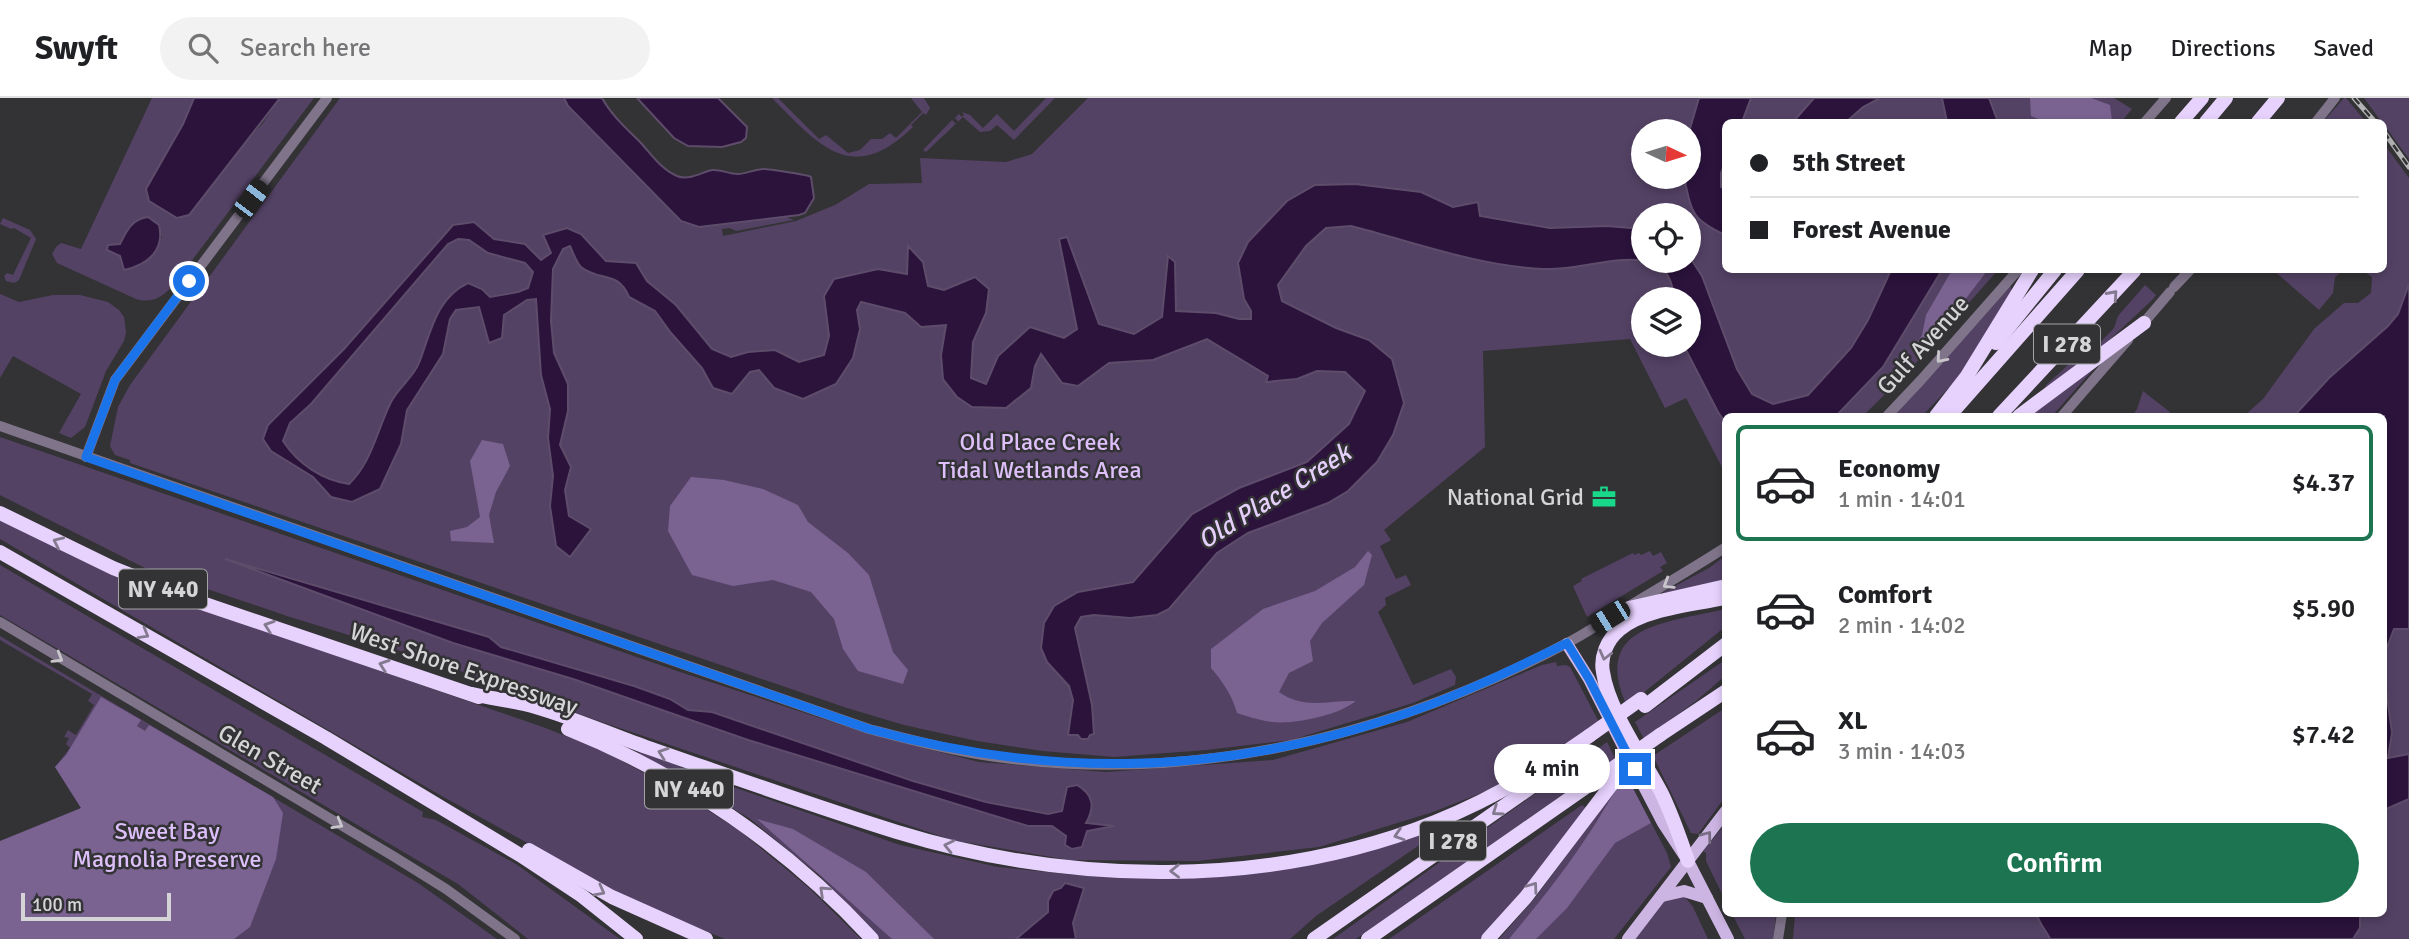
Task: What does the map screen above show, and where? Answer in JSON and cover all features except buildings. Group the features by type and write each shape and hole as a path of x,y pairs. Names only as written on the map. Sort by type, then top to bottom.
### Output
{"highway":[{"path":"2184,119 2202,98"},
{"path":"2208,119 2226,98"},
{"path":"2261,119 2277,98"},
{"path":"1938,413 1967,376 2030,273"},
{"path":"1967,376 2054,273"},
{"name":"I 278","path":"1952,413 2075,273"},
{"name":"I 278","path":"2003,413 2132,273"},
{"path":"2023,413 2144,323"},
{"name":"West Shore Expressway","path":"0,513 113,568 193,600 472,694 585,736 653,769 699,795 786,857 830,896 872,939"},
{"name":"NY 440","path":"0,552 326,738 541,868 636,939"},
{"path":"1629,608 1722,587"},
{"path":"1688,861 1661,792 1610,698 1602,671 1603,656 1614,635 1633,621 1667,610 1722,599"},
{"name":"I 278","path":"1314,939 1722,647"},
{"path":"472,694 526,705 922,839 1014,860 1130,870 1204,870 1261,865 1322,856 1379,841 1481,801 1591,740"},
{"path":"1368,939 1635,762 1661,739 1722,694"},
{"path":"326,738 423,789 612,897 706,939"},
{"path":"1488,939 1521,903 1609,778"}],"main road":[{"path":"1567,643 1589,679 1663,823 1688,861 1728,939"},
{"path":"1628,939 1722,816"},
{"path":"1662,896 1684,891 1707,898"}],"street":[{"path":"86,457 115,380 327,98"},
{"path":"2148,119 2166,98"},
{"path":"2318,119 2335,98"},
{"name":"Gulf Avenue","path":"1889,413 2015,273"},
{"path":"2065,413 2187,273"},
{"path":"0,426 869,729 928,745 1048,762 1154,764 1269,751 1328,738 1389,720 1447,698 1567,643 1722,550"},
{"name":"Glen Street","path":"0,622 393,856 446,889 514,939"},
{"path":"1778,939 1782,917"}],"green space":[{"path":"152,98 194,98 183,124 146,189 244,144 280,98 314,98 165,294 152,300 136,299 57,263 52,254 61,243 81,249","holes":["128,228 162,236 152,254 124,270 121,249"]},
{"name":"Old Place Creek Tidal Wetlands Area","path":"340,98 564,98 568,106 681,221 783,216 794,220 736,231 730,228 722,229 723,236 796,221 835,205 869,184 922,183 920,158 1006,162 1032,154 1088,98 1699,98 1693,119 1631,119 1631,189 1701,189 1701,168 1722,152 1722,273 1995,273 1914,365 1866,413 1722,413 1722,467 1686,398 1665,408 1639,357 1701,357 1701,287 1631,287 1631,341 1483,351 1485,447 1384,530 1391,540 1380,546 1396,579 1406,575 1411,585 1385,598 1386,605 1378,612 1413,685 1451,669 1456,677 1455,685 1413,703 1291,740 1206,750 1114,757 1043,751 977,741 904,725 847,708 130,463 130,460 115,455 110,446 118,407 130,385"},
{"path":"772,98 778,98 819,139 826,135 848,153 860,150 871,139 882,139 890,133 896,138 922,112 911,98 924,98 930,108 926,115 923,113 911,125 913,127 891,145 871,154 854,157 837,153 821,144"},
{"path":"1046,98 1055,98 1014,140 997,125 990,131 980,132 963,117 957,123 955,118 959,114 962,117 962,112 970,115 983,128 997,114 1014,131"},
{"path":"1742,98 2114,98 2132,109 2124,119 1735,119"},
{"path":"2030,98 2091,98 2110,105 2112,119 2038,119 2031,116"},
{"path":"2346,98 2364,119 2326,119"},
{"path":"2364,98 2409,98 2409,159 2387,129 2387,119 2379,119"},
{"path":"952,120 956,124 926,152 923,150"},
{"path":"2387,148 2409,178 2409,939 1793,939 1795,917 2387,917 2387,413 2247,413 2263,399 2314,329 2344,303 2358,303 2371,293 2372,277 2366,273 2387,273"},
{"path":"3,218 30,230 36,239 19,280 14,283 6,281 4,276 7,273 13,275 31,238 14,228 0,224"},
{"path":"1950,273 1986,273 1943,327 1923,344 1914,347 1922,335 1926,315"},
{"path":"2276,273 2340,273 2335,277 2333,293 2319,310"},
{"path":"2010,285 2012,291 1965,371 1925,413 1894,413"},
{"path":"2145,285 2156,295 2153,299 2101,348 2048,387 2045,386 2081,353 2092,351 2114,328 2118,316"},
{"path":"0,294 19,302 53,295 80,295 108,302 124,317 124,341 106,371 85,427 71,438 59,433 81,394 13,356 0,378"},
{"path":"2098,364 2055,413 2034,413"},
{"path":"2143,391 2171,413 2134,413"},
{"path":"0,437 683,673 872,735 979,762 1106,772 1273,760 1407,722 1542,665 1556,662 1557,666 1570,667 1600,724 1507,783 1433,812 1319,847 1197,861 1069,860 952,840 593,719 433,661 145,568 0,495"},
{"path":"482,440 503,444 510,466 496,492 489,515 494,543 451,541 450,531 467,527 480,517 470,461"},
{"path":"691,477 724,480 763,489 798,505 808,522 848,553 869,575 893,652 908,670 903,684 858,671 843,649 834,619 811,592 773,580 733,586 692,575 668,531 670,506"},
{"path":"0,520 132,585 540,726 602,750 681,793 740,831 809,888 861,939 725,939 637,903 440,795 0,539"},
{"path":"1368,551 1372,555 1364,585 1322,623 1310,641 1313,661 1289,673 1279,692 1298,701 1356,701 1331,714 1294,722 1267,721 1237,713 1227,689 1211,668 1211,649 1263,609 1315,591 1355,567"},
{"path":"1650,551 1653,556 1661,552 1667,563 1660,567 1663,571 1587,617 1573,586 1582,581 1581,579 1633,553 1641,555"},
{"path":"1722,558 1722,583 1662,593"},
{"path":"0,565 423,812 422,817 436,820 516,864 620,939 528,939 458,884 0,615"},
{"path":"1722,610 1722,629 1627,706 1618,679 1619,658 1627,643 1641,632 1680,619"},
{"name":"Sweet Bay Magnolia Preserve","path":"0,636 418,883 497,939 0,939 0,851 81,808 55,767 70,748 66,744 69,738 64,737 68,730 76,735 94,705 88,701 92,694 0,640"},
{"path":"1722,662 1722,679 1644,739 1635,722"},
{"name":"Sweet Bay Magnolia Preserve","path":"101,697 141,720 137,726 145,731 149,725 273,797 283,813 276,859 250,927 234,939 0,939 0,841 81,808 55,767 66,755"},
{"path":"1722,710 1722,801 1698,834 1691,833 1653,756"},
{"path":"1607,742 1615,758 1356,939 1333,939"},
{"path":"640,749 699,775 900,845 998,867 1075,875 1163,877 1256,873 1439,827 1434,835 1316,916 1290,939 880,939 821,877 749,818 639,754"},
{"path":"1627,777 1667,853 1671,867 1614,939 1499,939 1535,898"},
{"path":"1627,777 1651,823 1615,843 1567,908 1536,939 1509,939 1569,862"},
{"path":"1582,805 1586,808 1524,893 1482,939 1389,939"},
{"path":"757,819 793,829 866,872 934,939 892,939"},
{"path":"1722,828 1722,894 1706,861 1706,853 1703,851"},
{"path":"1684,896 1693,907 1708,939 1633,939 1663,901"},
{"path":"1734,917 1776,917 1773,939 1745,939"}],"water":[{"path":"194,98 280,98 189,215 177,218 149,201 146,189 183,124"},
{"path":"564,98 602,98 657,161 677,176 691,177 715,170 738,174 764,169 788,172 811,177 814,198 805,213 799,215 699,227 681,221 568,106"},
{"path":"637,98 718,98 747,127 746,138 722,147 688,146 674,138"},
{"path":"1699,98 1751,98 1743,119 1722,119 1722,233 1701,221 1701,203 1690,203 1687,189 1701,189 1701,119 1693,119"},
{"path":"1814,98 1880,98 1863,107 1849,119 1796,119"},
{"path":"1942,98 1989,98 1997,119 1946,119"},
{"name":"Old Place Creek","path":"1355,184 1421,192 1453,207 1478,202 1480,216 1550,228 1631,228 1631,260 1556,269 1519,267 1470,258 1351,226 1326,228 1306,246 1278,285 1282,301 1336,328 1369,340 1392,359 1404,403 1393,435 1377,462 1348,491 1328,503 1248,533 1217,553 1169,609 1157,615 1130,618 1094,615 1081,617 1075,628 1092,705 1094,734 1088,739 1068,735 1073,700 1069,686 1047,662 1041,648 1044,623 1054,606 1078,592 1133,582 1192,514 1239,488 1307,462 1349,424 1365,391 1345,372 1317,371 1297,379 1266,382 1268,376 1207,339 1153,360 1109,363 1078,386 1062,383 1041,354 1035,366 1031,388 1006,408 972,407 957,397 943,379 941,355 946,325 921,327 905,313 861,302 857,310 860,329 853,358 836,384 803,399 774,388 759,370 750,372 732,394 713,388 702,368 655,311 629,297 620,283 581,267 570,246 563,249 553,269 551,321 554,353 568,384 568,411 560,445 571,467 565,490 569,516 591,529 570,557 556,546 550,506 553,476 548,438 550,409 541,375 536,299 527,300 504,315 502,338 489,343 479,307 456,310 450,319 443,354 407,410 401,444 380,489 352,502 331,497 313,477 271,451 263,439 268,425 344,349 453,225 474,222 494,239 525,244 541,260 551,253 543,235 567,228 581,234 606,261 636,263 647,281 676,305 712,349 731,357 748,352 775,350 799,362 824,355 829,336 824,296 834,279 878,269 907,274 908,246 923,262 928,286 944,290 975,277 989,289 986,313 973,342 971,378 986,384 998,356 1030,327 1064,338 1077,329 1059,239 1067,237 1099,324 1134,334 1162,317 1168,256 1175,262 1176,311 1216,313 1251,319 1251,311 1244,299 1238,263 1248,242 1287,201 1315,185","holes":["458,239 469,240 488,253 525,263 533,272 528,288 490,297 482,289 468,283 449,297 436,317 419,363 391,402 369,456 349,484 329,479 312,470 296,457 283,441 290,423 311,404 448,244"]},
{"path":"148,217 159,225 157,249 147,260 124,270 120,256 107,250 108,245 120,244 134,223"},
{"path":"1666,273 1700,273 1737,369 1752,394 1773,404 1808,395 1851,348 1868,320 1890,273 1940,273 1883,367 1839,413 1722,413 1722,418 1690,357 1701,357 1701,287 1672,287"},
{"path":"2409,284 2409,629 2394,629 2387,647 2387,413 2297,413 2329,378 2398,314"},
{"path":"225,559 489,637 501,647 634,686 670,699 688,710 712,712 913,781 986,802 1048,814 1062,811 1067,787 1077,785 1090,797 1092,807 1086,823 1114,826 1087,831 1082,847 1072,849 1065,845 1066,836 1052,826 1028,826 748,740 573,679 453,643"},
{"path":"2387,696 2392,733 2388,758 2409,754 2409,799 2387,809"},
{"path":"1065,883 1084,888 1073,923 1076,939 1016,939 1048,912 1048,901 1053,891"},
{"path":"2038,917 2360,917 2360,928 2353,939 2050,939"}],"railway":[{"path":"2354,98 2372,119"},
{"path":"2387,136 2409,167"}],"place":[{"name":"National Grid","path":"1604,497"}],"route":[{"path":"189,281 115,380 86,457 869,729 928,745 1048,762 1154,764 1210,759 1269,751 1328,738 1389,720 1447,698 1567,643 1584,669 1635,769"}]}
